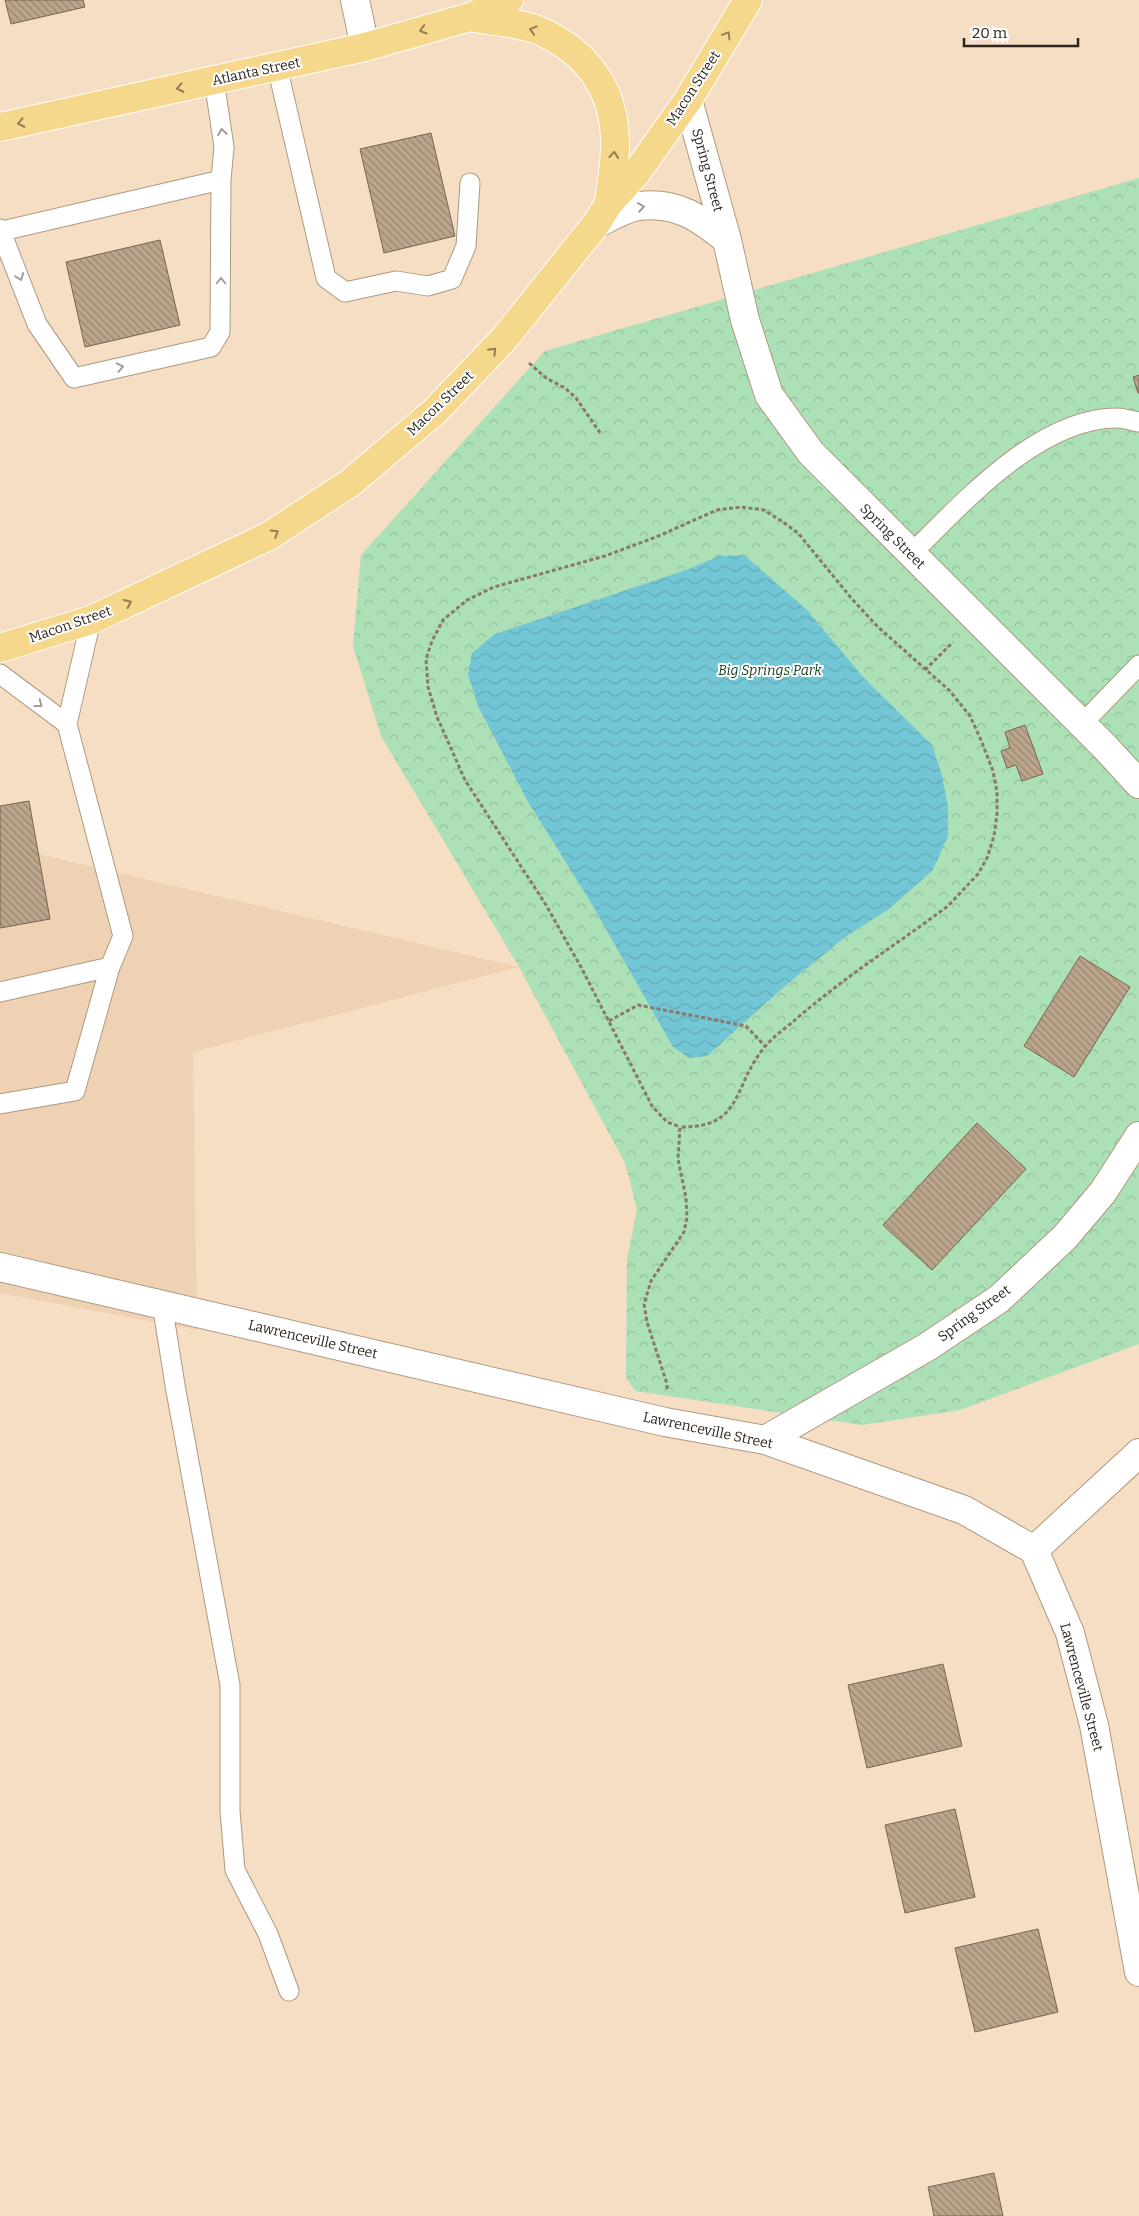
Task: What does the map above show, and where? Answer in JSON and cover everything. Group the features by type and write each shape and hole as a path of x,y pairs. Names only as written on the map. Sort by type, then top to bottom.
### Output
{"main road":[{"name":"Atlanta Street","path":"0,127 365,47 470,17 509,0"},
{"name":"Macon Street","path":"0,648 91,620 269,536 350,483 434,412 504,339 636,172 688,100 748,0"},
{"path":"470,17 537,30 578,54 596,74 609,100 615,145 602,213"}],"street":[{"path":"355,0 365,47"},
{"name":"Spring Street","path":"688,100 727,240 746,320 769,395 811,453 1082,724 1139,784"},
{"name":"Spring Street","path":"602,213 638,206 670,206 701,219 727,240"},
{"name":"Spring Street","path":"765,1440 927,1347 999,1299 1065,1237 1103,1192 1139,1136"},
{"name":"Lawrenceville Street","path":"0,1266 664,1422 765,1440 964,1510 1034,1550 1070,1632 1094,1725 1139,1972"},
{"path":"1034,1550 1139,1453"}],"lane":[{"path":"277,66 326,278 345,292 396,281 428,286 452,279 466,246 470,183"},
{"path":"214,80 224,147 221,180 220,332 211,347 74,378 37,324 1,230 221,180"},
{"path":"911,554 990,478 1022,454 1060,431 1088,422 1117,418 1139,422"},
{"path":"0,1104 75,1091 110,967 123,936 67,724 91,620"},
{"path":"1082,724 1139,665"},
{"path":"0,674 67,724"},
{"path":"0,992 110,967"},
{"path":"162,1304 176,1391 230,1685 230,1812 235,1870 268,1934 289,1991"}],"path":[{"path":"529,363 546,378 566,388 576,398 600,434"},
{"path":"741,507 764,510 798,533 878,628 950,691 970,716 993,771 998,792 998,814 987,858 965,890 942,911 813,1004 765,1046 751,1065 737,1100 728,1112 712,1122 697,1127 680,1127 667,1122 652,1106 609,1020 546,904 465,780 437,717 428,687 426,659 432,641 443,620 467,600 494,587 605,556 656,537 717,510 741,507"},
{"path":"609,1020 638,1005 746,1026 765,1046"},
{"path":"664,1422 667,1384 647,1322 644,1304 650,1281 684,1232 687,1218 686,1198 678,1159 680,1127"}],"shaded area":[{"path":"0,845 519,967 193,1052 197,1330 0,1293"}],"green space":[{"name":"Big Springs Park","path":"1139,178 1139,1344 960,1410 862,1425 635,1391 626,1377 627,1259 637,1209 625,1163 519,967 381,736 353,646 361,555 545,351"}],"water":[{"path":"744,555 807,610 864,678 932,745 942,775 948,807 948,836 933,870 889,909 845,937 784,987 707,1056 689,1058 673,1047 590,901 527,800 478,706 468,674 472,653 495,634 689,569 719,556"}],"building":[{"path":"5,0 83,0 85,7 11,24"},
{"path":"431,133 455,236 384,253 360,149"},
{"path":"160,240 180,325 85,347 66,262"},
{"path":"1139,375 1139,393 1138,393 1133,377"},
{"path":"1025,725 1043,774 1022,781 1016,765 1007,768 1001,751 1010,748 1005,732"},
{"path":"29,801 50,919 0,928 0,806"},
{"path":"1080,956 1130,987 1074,1077 1024,1046"},
{"path":"977,1123 1026,1169 932,1270 883,1225"},
{"path":"943,1664 962,1746 867,1768 848,1685"},
{"path":"955,1809 975,1897 905,1913 885,1825"},
{"path":"1038,1929 1058,2012 975,2032 955,1948"},
{"path":"994,2173 1003,2216 934,2216 928,2187"}]}
